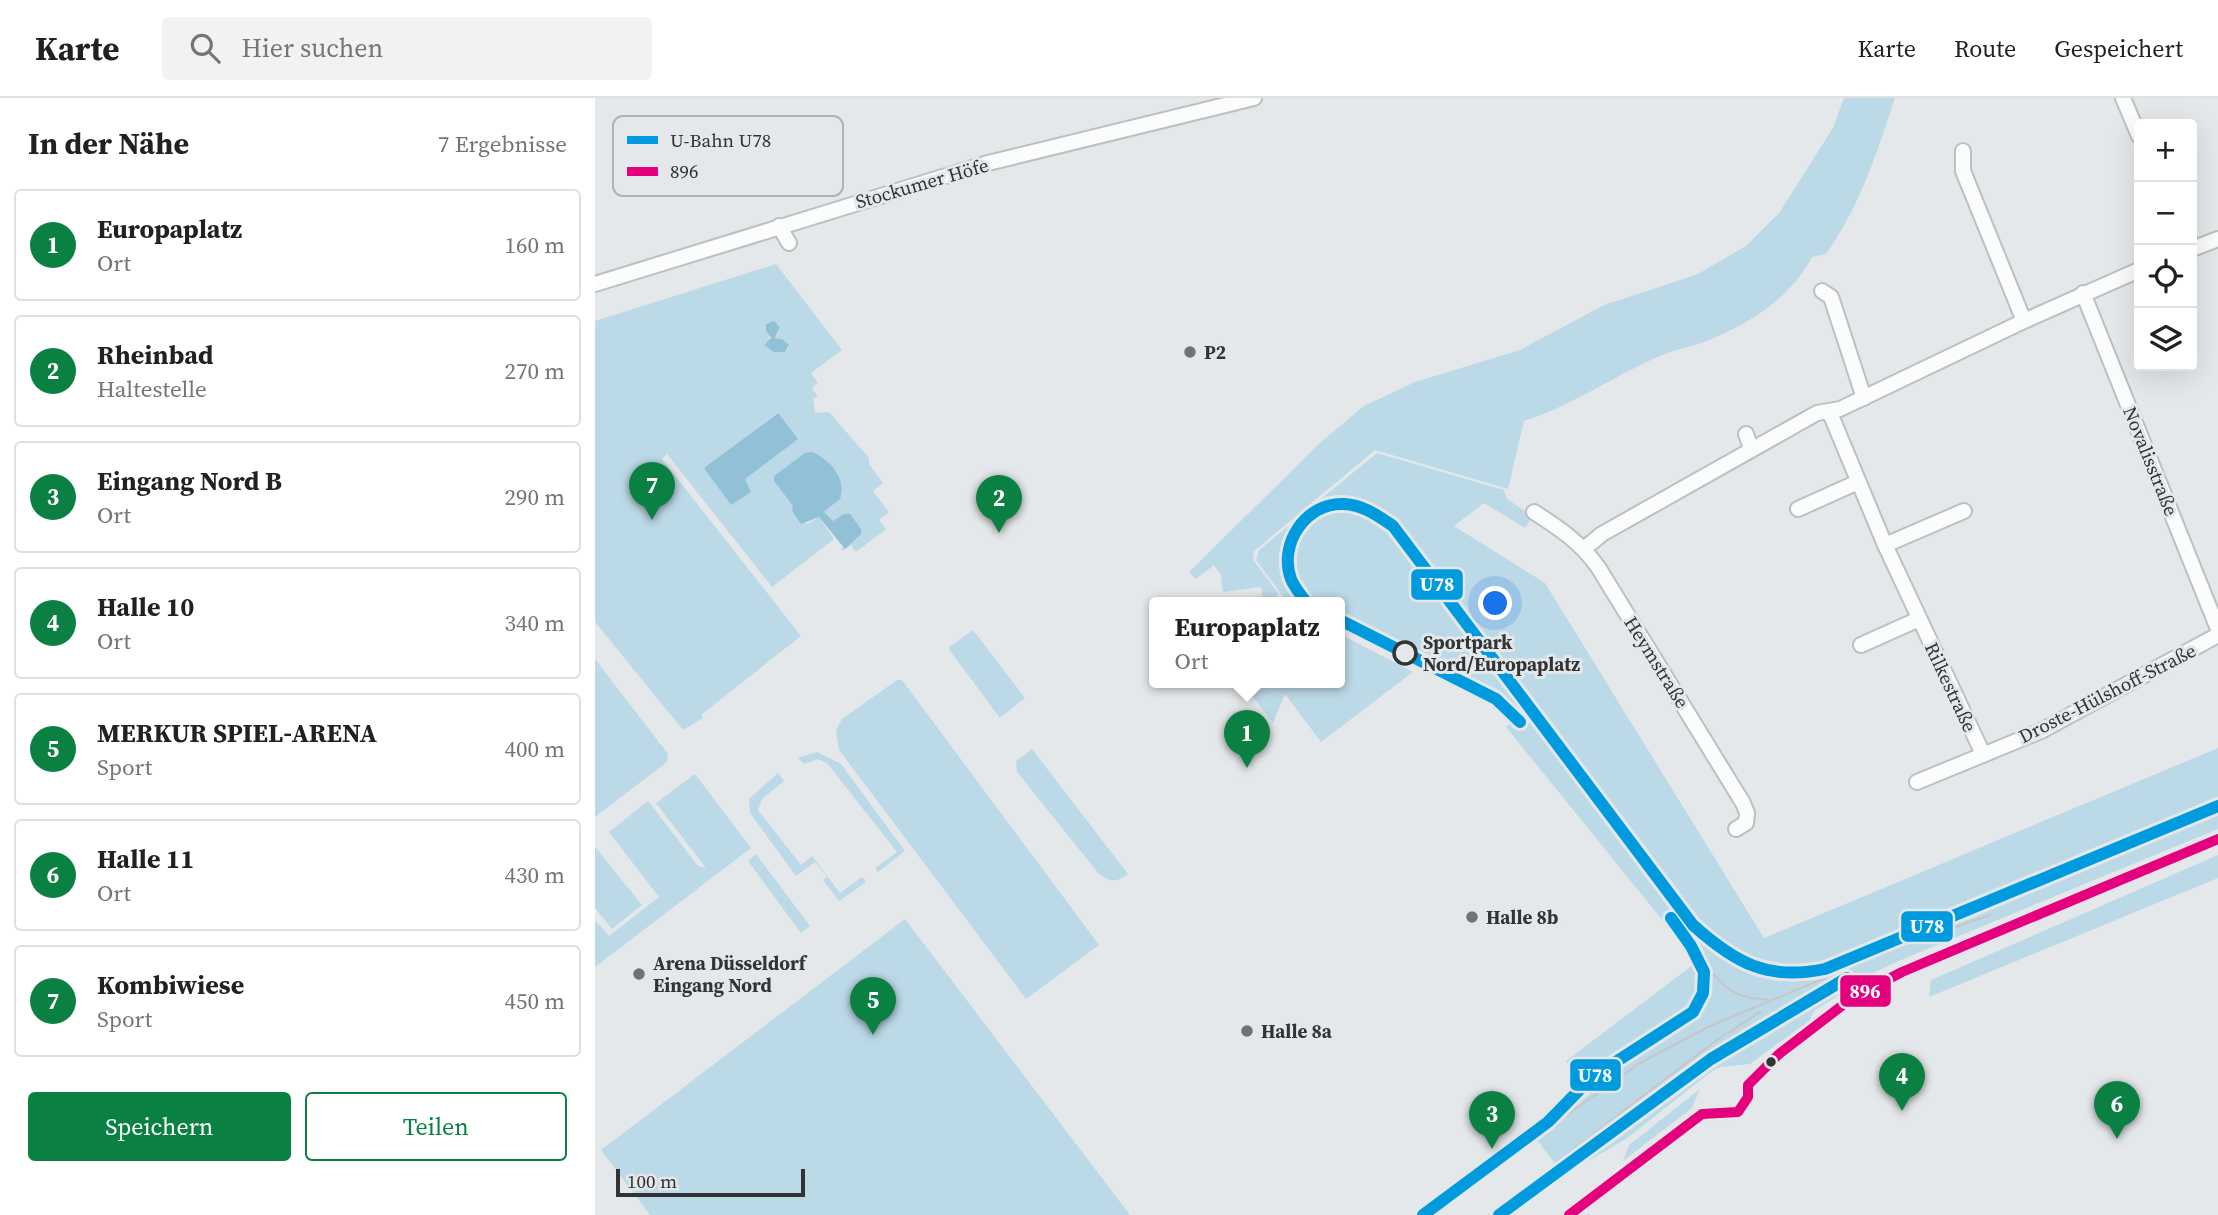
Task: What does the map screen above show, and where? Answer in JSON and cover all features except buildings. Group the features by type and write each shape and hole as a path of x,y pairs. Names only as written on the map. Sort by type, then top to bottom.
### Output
{"street":[{"name":"Stockumer Höfe","path":"595,284 988,163 1254,98"},
{"path":"2123,98 2134,124"},
{"path":"1963,151 1963,171 2024,321"},
{"path":"779,226 789,243"},
{"path":"2197,247 2218,239"},
{"path":"1584,548 1748,441 1817,413 1830,413 2083,293 2134,272"},
{"path":"1822,291 1831,297 1864,398"},
{"name":"Novalisstraße","path":"2083,293 2218,629"},
{"name":"Rilkestraße","path":"1830,413 1885,545 1983,754"},
{"path":"1798,509 1858,482"},
{"path":"1885,545 1963,511"},
{"name":"Heymstraße","path":"1534,512 1584,548 1743,803 1747,813 1746,823 1736,829"},
{"name":"Rilkestraße","path":"1861,645 1919,619"},
{"name":"Droste-Hülshoff-Straße","path":"1917,782 2041,731 2101,701 2218,635"}],"shaded area":[{"path":"1844,98 1895,98 1867,179 1849,217 1826,254 1812,257 1804,271 1783,295 1745,322 1702,343 1660,356 1559,407 1524,421 1508,489 1375,450 1253,552 1254,561 1278,593 1277,597 1263,597 1261,587 1223,592 1221,575 1214,565 1196,579 1189,572 1322,441 1364,406 1415,382 1520,350 1604,305 1698,274 1746,246 1779,213 1833,128"},
{"path":"776,264 842,350 811,373 818,383 812,388 818,397 813,398 815,413 829,412 869,458 869,464 883,483 873,491 889,512 879,520 886,529 856,552 851,545 843,551 841,548 845,548 860,534 844,514 834,522 824,512 840,499 774,481 807,524 819,517 834,539 772,587 667,454 662,459 801,636 701,715 703,718 683,730 595,622 595,321","holes":["774,321 780,327 776,338 782,339 789,347 785,352 764,344 770,340 766,325","777,413 797,439 745,479 704,469"]},
{"path":"774,321 780,327 775,338 782,339 789,345 785,352 774,352 764,345 771,338 766,331 766,324"},
{"path":"778,413 798,439 745,479 751,492 731,505 704,468"},
{"path":"812,452 831,465 841,484 840,499 824,512 833,521 844,514 850,514 861,529 861,534 845,549 819,517 801,524 792,511 793,506 774,481 774,476 805,453"},
{"path":"1377,453 1504,490 1507,499 1529,514 1530,520 1525,528 1484,503 1454,526 1545,583 1764,938 2218,748 2218,829 1873,973 1814,1011 1810,1020 1750,1064 1720,1067 1712,1071 1626,1139 1564,1175 1536,1139 1540,1135 1539,1132 1590,1094 1566,1061 1694,964 1676,937 1506,727 1518,716 1502,696 1479,680 1475,686 1345,620 1345,597 1283,597 1256,560 1259,550"},
{"path":"973,630 1025,698 1000,718 948,648"},
{"path":"1345,637 1413,672 1321,742 1285,694 1273,723 1247,688 1345,688"},
{"path":"595,659 668,754 667,762 595,817"},
{"path":"897,680 902,680 1099,945 1026,999 839,750 836,730 842,719"},
{"path":"1032,749 1128,874 1114,880 1099,874 1017,772 1016,761"},
{"path":"817,752 841,764 905,851 878,872 875,868 897,852 827,763 818,759 804,764 798,758"},
{"path":"778,773 784,781 762,799 758,810 801,865 812,856 840,893 862,877 866,882 839,901 823,880 827,877 815,862 796,876 750,813 749,799"},
{"path":"695,774 751,848 595,967 595,920 609,936 659,897 609,832 648,801 698,866 706,868 656,803"},
{"path":"595,847 642,905 612,929 595,908"},
{"path":"756,854 810,926 801,933 748,861"},
{"path":"2218,855 2218,878 1929,997 1931,980"},
{"path":"905,919 1130,1215 650,1215 601,1150"},
{"path":"1700,1089 1692,1108 1623,1161 1629,1145"}],"tram line":[{"path":"1537,1136 1640,1063 1708,1027 1903,945 1990,915"},
{"path":"1691,946 1714,976 1732,991 1754,999 1768,999"},
{"path":"1557,1162 1714,1042 1760,1012"}],"metro line":[{"name":"U78","path":"1302,597 1292,582 1288,552 1298,528 1307,518 1330,505 1344,504 1364,509 1393,526 1693,925 1738,959 1769,970 1786,973 1825,969 2218,806"},
{"name":"U78","path":"1345,623 1496,699 1520,722"},
{"name":"U78","path":"1423,1215 1548,1122 1591,1078 1693,1012 1703,993 1704,972 1691,946 1671,918"},
{"name":"U78","path":"1499,1215 1711,1059 1847,978"}],"transit line":[{"name":"896","path":"1569,1215 1702,1114 1738,1112 1748,1097 1748,1085 1779,1054 1852,998 1902,972 2218,839"}],"place":[{"name":"P2","path":"1190,352"},
{"name":"Kombiwiese","path":"652,520"},
{"name":"Rheinbad","path":"999,533"},
{"name":"Sportpark Nord/Europaplatz","path":"1405,653"},
{"name":"Europaplatz","path":"1247,768"},
{"name":"Halle 8b","path":"1472,917"},
{"name":"Arena Düsseldorf Eingang Nord","path":"639,974"},
{"name":"Halle 8a","path":"1247,1031"},
{"name":"MERKUR SPIEL-ARENA","path":"873,1035"},
{"name":"Halle 10","path":"1902,1111"},
{"name":"Halle 11","path":"2117,1139"},
{"name":"Eingang Nord B","path":"1492,1149"}]}
